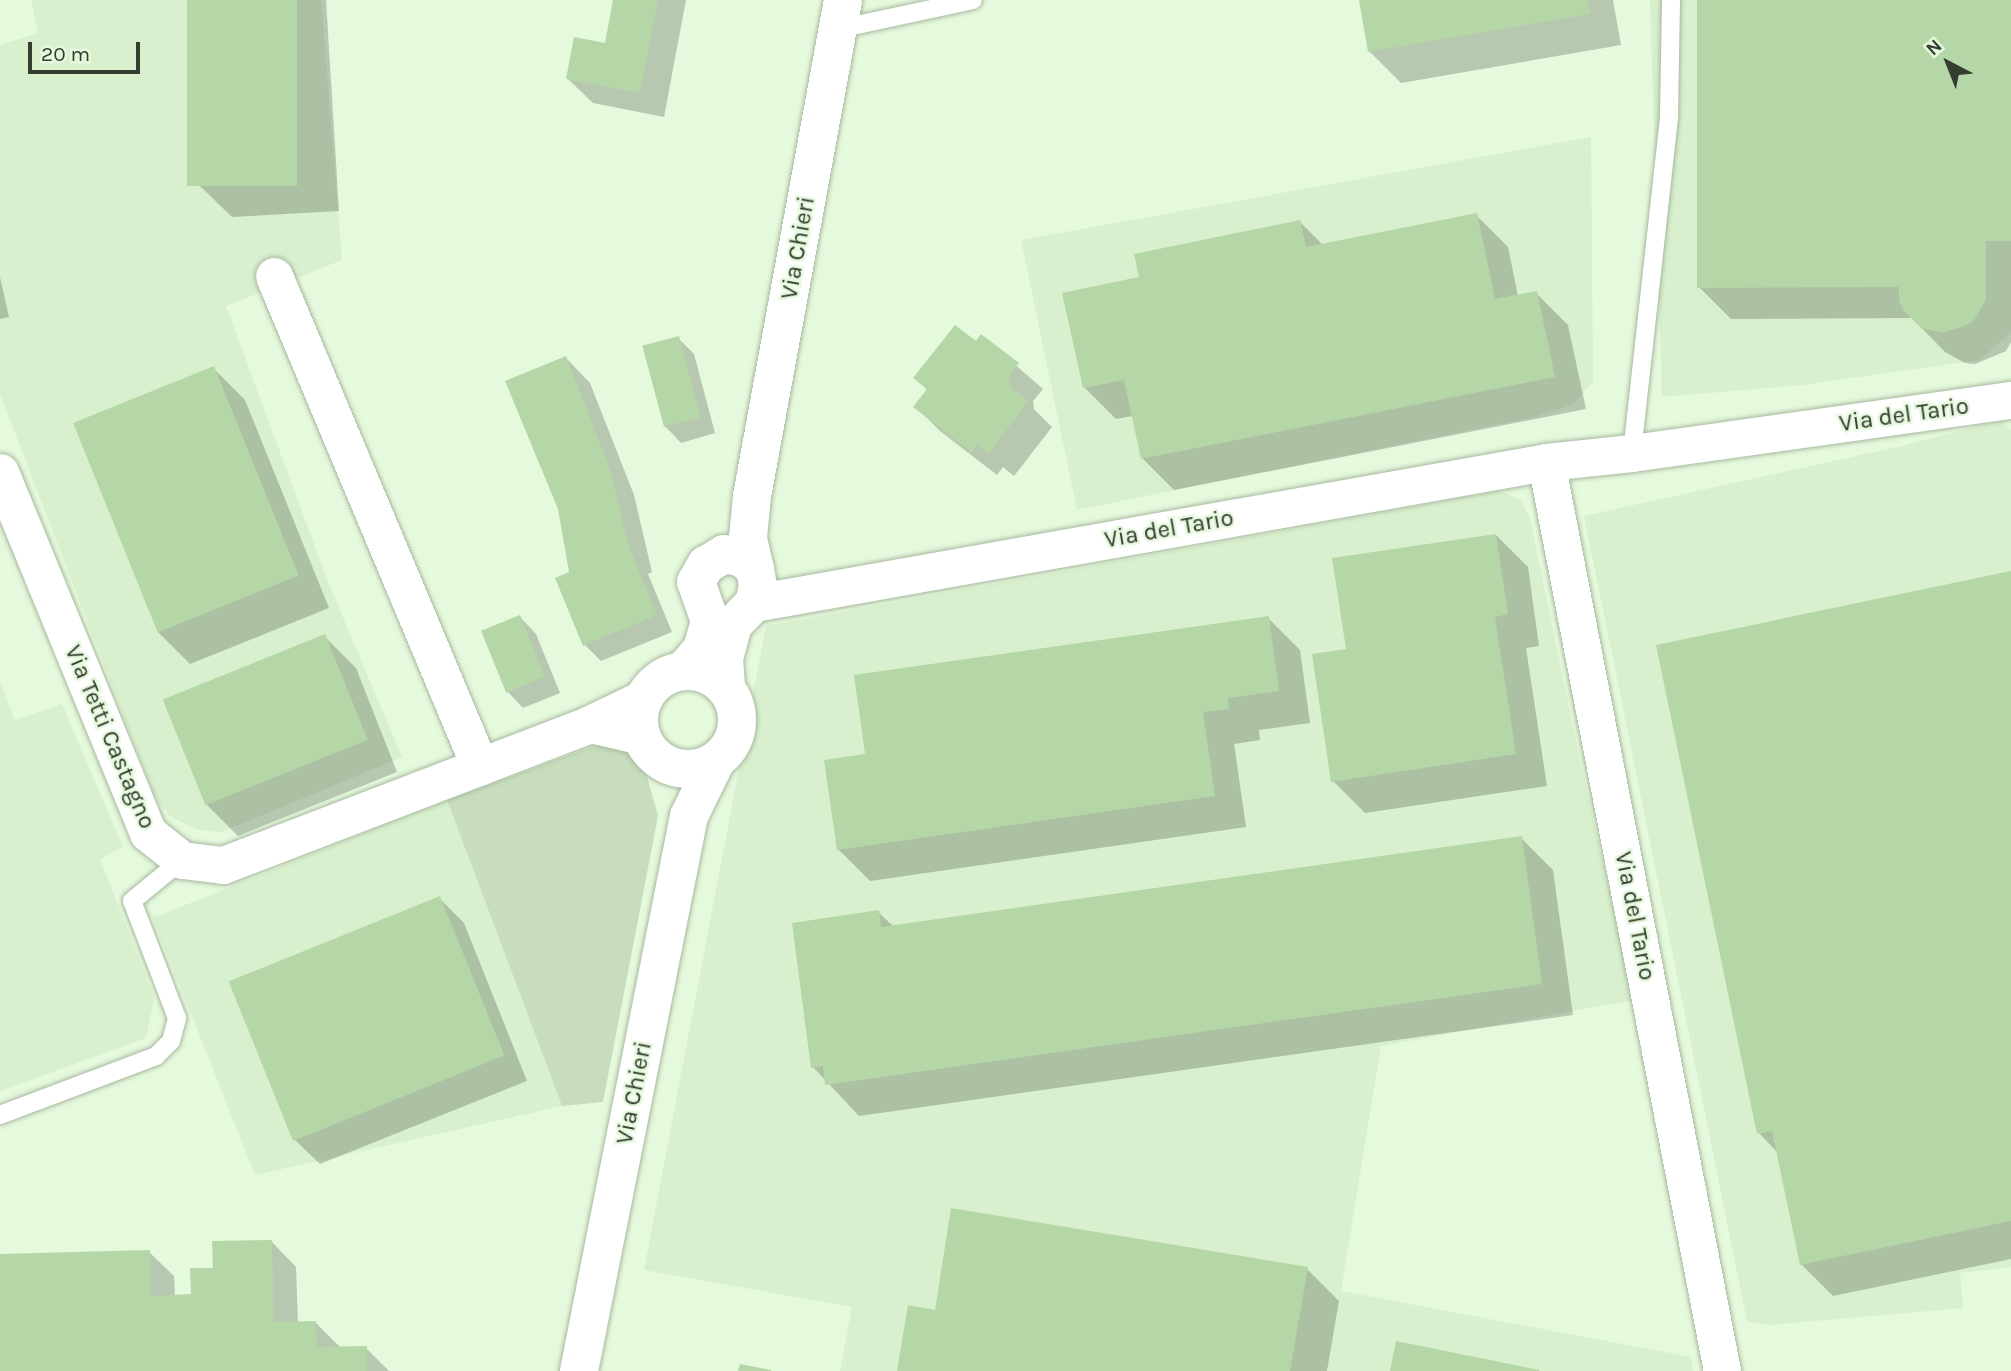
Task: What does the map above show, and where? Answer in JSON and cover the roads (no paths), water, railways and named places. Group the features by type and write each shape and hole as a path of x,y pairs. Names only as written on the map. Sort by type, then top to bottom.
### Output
{"main road":[{"name":"Via Chieri","path":"579,1371 689,816 716,761 728,749 735,735 736,711 726,689 724,658 733,625 765,589 748,538 752,496 841,15"},
{"name":"Via Chieri","path":"644,698 654,685 683,671 702,649 710,621 696,582 752,496"},
{"path":"706,565 724,554 743,558 765,589"},
{"path":"683,671 699,672 714,678 726,689"},
{"path":"644,698 640,714 642,736 656,758 670,766 694,768 716,761"},
{"path":"670,766 689,816"}],"street":[{"path":"274,276 480,767"},
{"name":"Via del Tario","path":"765,589 1546,462 1632,453 2011,399"},
{"name":"Via del Tario","path":"1546,462 1723,1371"},
{"name":"Via Tetti Castagno","path":"0,472 148,833 182,860"},
{"path":"182,860 223,865 590,724 644,698"},
{"path":"590,724 642,736"}],"lane":[{"path":"841,15 973,0"},
{"path":"1632,453 1669,116 1671,0"},
{"path":"0,1115 156,1056 171,1041 177,1018 132,901 182,860"}]}
